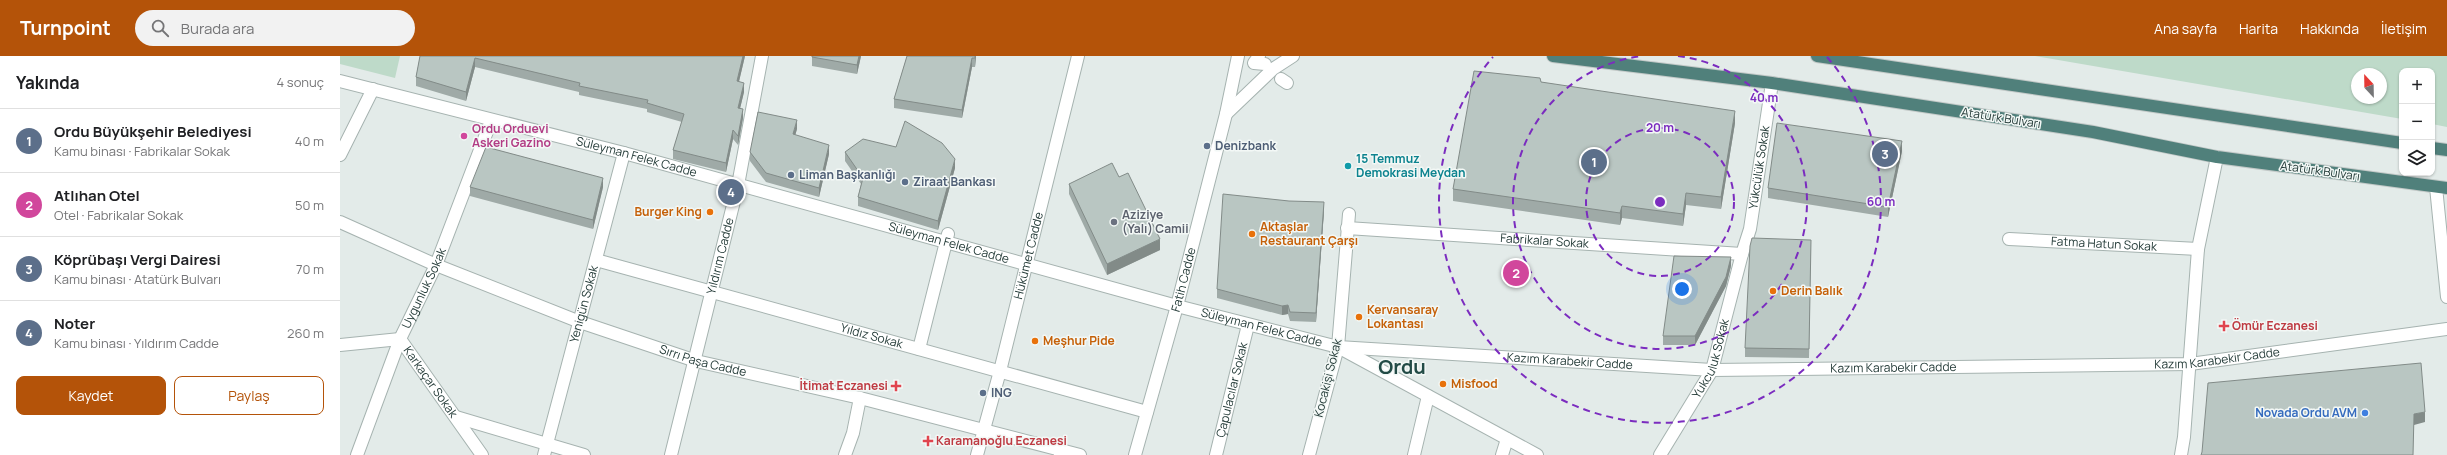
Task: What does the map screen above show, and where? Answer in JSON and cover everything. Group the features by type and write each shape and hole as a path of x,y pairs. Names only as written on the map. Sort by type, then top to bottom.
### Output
{"highway":[{"name":"Atatürk Bulvarı","path":"1553,56 1772,83 2093,132 2217,157 2442,188"},
{"path":"1817,56 2399,143"},
{"path":"2435,148 2447,150"}],"street":[{"name":"Yıldırım Cadde","path":"671,455 696,361 710,292 738,184 762,56"},
{"name":"Hükümet Cadde","path":"977,455 1000,371 1070,81 1078,56"},
{"name":"Fatih Cadde","path":"1135,455 1177,306 1226,114 1238,56"},
{"path":"1226,114 1273,69 1293,56"},
{"name":"Süleyman Felek Cadde","path":"340,81 491,121 624,153 947,238 1026,265 1248,325 1338,347 1537,455"},
{"name":"Yükcülük Sokak","path":"1742,254 1750,229 1772,83"},
{"path":"340,155 373,89"},
{"name":"Uygunluk Sokak","path":"357,455 400,339 436,265 491,121"},
{"name":"Yenigün Sokak","path":"545,450 624,153"},
{"path":"2180,455 2190,364 2198,250 2217,157"},
{"path":"2442,188 2447,297"},
{"name":"Kocakişi Sokak","path":"1309,455 1338,347 1349,214"},
{"name":"Sırrı Paşa Cadde","path":"340,222 436,265 580,322 696,361 860,398 984,429 1061,452 1080,455"},
{"name":"Fabrikalar Sokak","path":"1347,228 1742,254"},
{"path":"919,349 947,238"},
{"name":"Fatma Hatun Sokak","path":"2009,239 2198,250"},
{"name":"Yukculuk Sokak","path":"1660,455 1712,370 1742,254"},
{"name":"Yıldız Sokak","path":"596,260 1147,412"},
{"name":"Çapulacılar Sokak","path":"1216,455 1248,325"},
{"name":"Kazım Karabekir Cadde","path":"1338,347 1712,370 2190,364 2447,329"},
{"name":"Karkaçar Sokak","path":"340,345 400,339 456,416 482,455"},
{"path":"1414,455 1428,396"},
{"path":"845,455 853,433 860,398"},
{"path":"456,416 545,450 584,455"},
{"path":"1502,455 1507,439"}],"green space":[{"path":"340,56 400,56 395,78 340,64"},
{"path":"2035,56 2447,56 2447,127 2435,125 2435,68 2399,68 2399,118"}],"building":[{"path":"420,56 743,56 737,81 744,83 738,108 743,109 738,136 733,130 726,163 673,150 684,114 647,103 648,100 579,86 580,83 475,58 466,92 416,77"},
{"path":"812,56 859,56 857,65"},
{"path":"907,56 975,56 975,58 972,58 962,110 894,99"},
{"path":"1474,71 1540,78 1541,82 1735,111 1721,197 1686,193 1683,214 1622,206 1620,213 1453,189"},
{"path":"758,112 797,120 793,134 829,145 819,188 766,173 750,152"},
{"name":"Ziraat Bankası","path":"905,121 942,143 955,159 938,221 858,197 863,178 845,152 863,139 896,147"},
{"path":"1777,123 1902,141 1888,207 1768,188"},
{"path":"486,147 603,178 593,220 470,187"},
{"name":"Aziziye (Yalı) Camii","path":"1112,163 1119,177 1128,173 1160,239 1107,264 1069,184"},
{"path":"1223,194 1289,201 1324,202 1316,313 1290,312 1288,305 1282,306 1217,289"},
{"path":"1752,238 1811,240 1809,349 1745,348 1750,246"},
{"path":"1674,256 1731,257 1726,277 1695,336 1663,336"},
{"name":"Novada Ordu AVM","path":"2421,363 2425,412 2414,414 2413,455 2201,455 2208,383"}],"place":[{"name":"Ordu Orduevi Askeri Gazino","path":"464,136"},
{"name":"Denizbank","path":"1207,146"},
{"name":"Köprübaşı Vergi Dairesi","path":"1885,154"},
{"name":"Ordu Büyükşehir Belediyesi","path":"1594,162"},
{"name":"15 Temmuz Demokrasi Meydan","path":"1348,166"},
{"name":"Liman Başkanlığı","path":"791,175"},
{"name":"Ziraat Bankası","path":"905,182"},
{"name":"Noter","path":"731,192"},
{"name":"Burger King","path":"710,212"},
{"name":"Aziziye (Yalı) Camii","path":"1114,222"},
{"name":"Aktaşlar Restaurant Çarşı","path":"1252,234"},
{"name":"Atlıhan Otel","path":"1516,273"},
{"name":"Derin Balık","path":"1773,291"},
{"name":"Kervansaray Lokantası","path":"1359,317"},
{"name":"Ömür Eczanesi","path":"2224,326"},
{"name":"Meşhur Pide","path":"1035,341"},
{"name":"Misfood","path":"1443,384"},
{"name":"İtimat Eczanesi","path":"896,386"},
{"name":"ING","path":"983,393"},
{"name":"Novada Ordu AVM","path":"2365,413"},
{"name":"Karamanoğlu Eczanesi","path":"928,441"}],"district":[{"name":"Ordu","path":"1402,367"}]}
